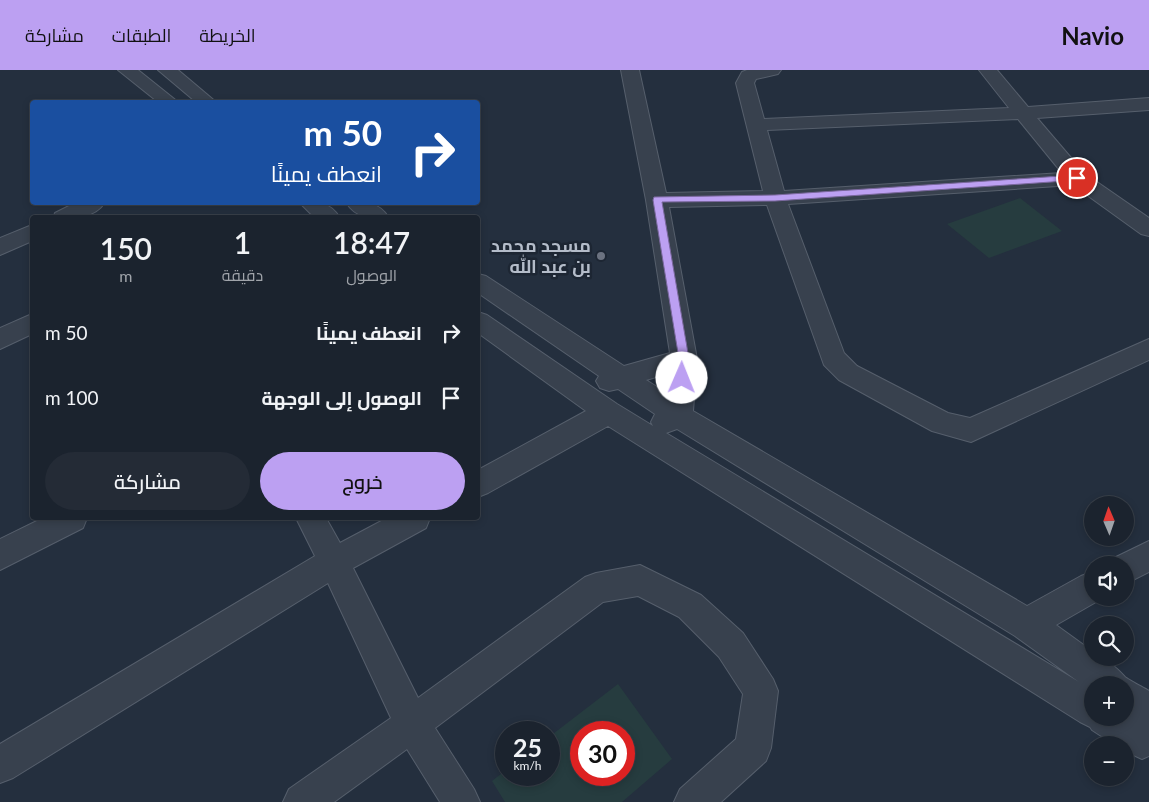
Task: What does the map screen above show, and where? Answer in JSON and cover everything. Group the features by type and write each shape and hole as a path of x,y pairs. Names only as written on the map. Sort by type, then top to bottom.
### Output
{"street":[{"path":"127,70 166,100"},
{"path":"167,70 204,100"},
{"path":"630,70 657,200 684,359 679,416"},
{"path":"772,70 760,71 748,76 745,83 775,198 833,358 848,373 942,423 971,430 1149,349"},
{"path":"988,70 1077,178 1149,229"},
{"path":"756,125 1023,113 1149,104"},
{"path":"657,200 775,198 1077,178"},
{"path":"69,215 89,205"},
{"path":"313,205 326,215"},
{"path":"360,205 375,215"},
{"path":"0,247 30,233"},
{"path":"480,283 679,416 1027,624 1099,676"},
{"path":"480,322 608,412 1084,705"},
{"path":"0,339 30,324"},
{"path":"581,393 621,376 684,359"},
{"path":"480,483 608,412"},
{"path":"640,431 679,416"},
{"path":"0,555 68,520"},
{"path":"312,520 412,724 461,802"},
{"path":"0,765 334,562 411,520"},
{"path":"1134,564 1149,556"},
{"path":"302,802 412,724 596,588 640,580 690,606 731,645 761,691 753,748 693,802"},
{"path":"1027,624 1084,592"},
{"path":"1134,711 1147,733"},
{"path":"1127,726 1147,733"}],"green space":[{"path":"1020,198 1062,231 989,258 947,224"},
{"path":"618,684 672,759 622,802 505,802 495,786 560,786 560,729"}],"place":[{"name":"مسجد محمد بن عبد الله","path":"601,256"}],"route":[{"path":"682,378 684,359 657,200 775,198 1077,178"}]}
